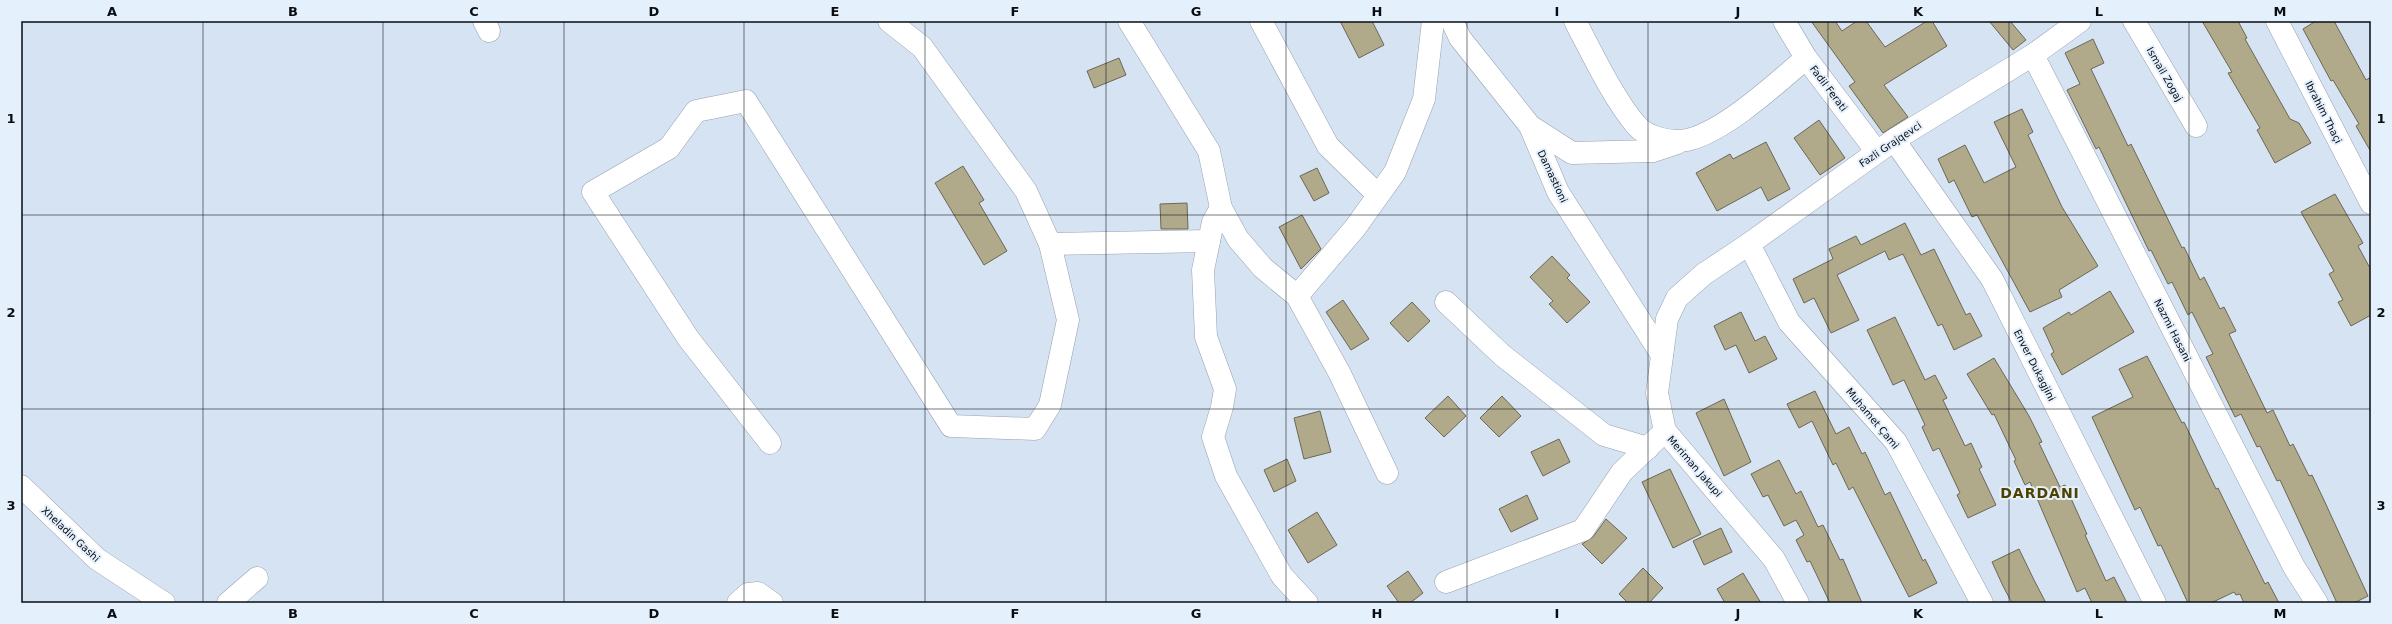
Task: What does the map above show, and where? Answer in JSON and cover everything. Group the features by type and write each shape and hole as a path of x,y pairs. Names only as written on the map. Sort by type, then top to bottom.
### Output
{"street":[{"path":"770,443 688,338 593,192 669,148 696,111 746,101 950,426 1035,429 1050,405 1068,320 1050,244 1026,191 922,47 889,21"},
{"path":"1129,21 1209,151 1221,208 1238,239 1262,268 1297,296 1340,374 1387,473"},
{"path":"1261,21 1328,146 1378,195"},
{"path":"1297,296 1355,228 1395,172 1424,99 1433,21"},
{"name":"Damastioni","path":"1452,21 1460,38 1530,126 1558,192 1662,355"},
{"path":"1574,21 1606,79 1637,126 1657,139 1686,140"},
{"name":"Fadil Ferati","path":"1784,21 1806,58 1886,146"},
{"name":"Fazli Grajqevci","path":"1704,274 1749,244 1886,146 2033,55 2080,21"},
{"name":"Ismail Zogaj","path":"2134,21 2196,126"},
{"name":"Ibrahim Thaçi","path":"2277,21 2371,204"},
{"name":"Nazmi Hasani","path":"2033,55 2291,560 2318,603"},
{"path":"1530,126 1572,153 1653,151 1686,140 1716,127 1764,94 1806,58"},
{"name":"Enver Dukagjini","path":"1886,146 1992,280 2155,603"},
{"path":"1221,208 1213,222 1203,270 1206,337 1225,389 1222,407 1213,437 1226,476 1282,576 1307,603"},
{"path":"1050,244 1209,241"},
{"name":"Muhamet Çami","path":"1749,244 1789,322 1896,442 1982,603"},
{"name":"Meriman Jakupi","path":"1704,274 1677,298 1667,319 1657,393 1665,431 1774,558 1798,603"},
{"path":"1446,302 1502,355 1604,435 1648,448"},
{"path":"1446,582 1583,530 1622,472 1665,431"},
{"name":"Xheladin Gashi","path":"21,486 97,560 164,603"},
{"path":"228,603 257,578"},
{"path":"738,603 748,594 758,593 772,603"}],"building":[{"path":"1340,21 1372,21 1384,45 1359,58"},
{"path":"1811,21 1835,21 1842,31 1857,21 1866,21 1885,47 1927,21 1932,21 1947,46 1884,85 1908,117 1883,133 1849,86 1855,82"},
{"path":"1989,21 2010,21 2026,40 2013,50"},
{"path":"2202,21 2238,21 2247,38 2245,39 2290,119 2299,123 2311,143 2275,163 2257,130 2260,128 2228,73 2232,72"},
{"path":"2316,21 2334,21 2366,80 2371,77 2371,152 2356,126 2359,124 2333,80 2331,81 2303,29"},
{"path":"2093,39 2104,63 2091,69 2128,146 2131,144 2182,248 2184,247 2200,280 2204,277 2220,309 2224,307 2236,331 2229,334 2267,413 2273,410 2290,446 2293,444 2309,476 2312,475 2323,498 2368,596 2354,603 2337,603 2280,480 2277,481 2260,446 2257,447 2241,414 2235,417 2206,357 2213,354 2192,312 2188,315 2172,282 2168,284 2151,250 2149,251 2099,147 2096,149 2067,90 2080,84 2065,53"},
{"path":"1119,58 1126,75 1094,88 1087,71"},
{"path":"2022,109 2033,132 2028,135 2062,207 2098,266 2059,290 2062,297 2030,312 1977,215 1972,217 1954,180 1949,183 1938,159 1965,145 1984,183 2016,167 1994,122"},
{"path":"1819,120 1845,158 1820,175 1794,138"},
{"path":"1766,142 1790,189 1768,201 1761,187 1717,211 1696,173 1730,154 1733,159"},
{"path":"963,166 984,200 979,203 1007,251 984,265 935,183"},
{"path":"1317,168 1329,193 1314,201 1300,176"},
{"path":"2335,194 2363,243 2358,246 2371,270 2371,315 2351,326 2338,302 2343,300 2329,274 2334,271 2301,212"},
{"path":"1187,203 1188,229 1161,229 1160,204"},
{"path":"1302,215 1321,249 1301,269 1279,227"},
{"path":"1905,223 1921,255 1934,249 1966,315 1970,313 1982,336 1954,350 1942,324 1938,326 1903,254 1889,260 1885,251 1837,275 1859,320 1831,333 1814,298 1804,303 1793,279 1833,259 1829,249 1856,236 1861,245"},
{"path":"1552,256 1570,275 1567,278 1590,302 1567,323 1549,304 1553,301 1530,277"},
{"path":"2110,291 2134,332 2062,375 2051,354 2054,352 2043,328 2069,312 2071,315"},
{"path":"1343,300 1369,339 1351,350 1326,312"},
{"path":"1412,302 1430,321 1408,342 1390,323"},
{"path":"1741,312 1755,341 1765,336 1777,359 1749,373 1736,345 1725,350 1714,326"},
{"path":"1895,317 1925,380 1935,375 1947,398 1943,400 1965,446 1971,443 1982,467 1979,469 1996,505 1968,518 1957,495 1960,493 1939,448 1933,451 1922,427 1925,425 1904,380 1893,385 1867,330"},
{"path":"2147,356 2182,423 2184,422 2216,489 2218,488 2265,584 2268,582 2279,603 2244,603 2240,594 2236,595 2234,592 2211,603 2188,603 2161,545 2158,546 2140,507 2135,510 2092,417 2133,397 2119,369"},
{"path":"1994,358 2029,416 2042,442 2039,443 2060,487 2065,485 2087,534 2085,535 2106,581 2114,577 2127,603 2092,603 2085,588 2077,592 2030,482 2025,485 2014,461 2016,460 1994,414 1992,415 1967,374"},
{"path":"1815,391 1836,434 1849,427 1862,454 1865,452 1885,495 1890,492 1923,561 1925,559 1937,583 1909,597 1853,487 1849,490 1836,463 1833,465 1812,421 1799,428 1787,404"},
{"path":"1448,396 1466,416 1444,437 1425,418"},
{"path":"1502,396 1521,416 1499,437 1480,418"},
{"path":"1724,399 1751,462 1724,476 1696,413"},
{"path":"1320,411 1331,452 1304,459 1294,418"},
{"path":"1559,439 1570,462 1543,476 1531,452"},
{"path":"1287,459 1296,481 1274,492 1264,470"},
{"path":"1779,460 1796,494 1801,491 1818,527 1823,525 1840,560 1843,559 1862,603 1830,603 1810,561 1807,562 1796,540 1804,535 1796,520 1784,526 1768,495 1763,497 1751,474"},
{"path":"1670,469 1701,534 1673,548 1642,482"},
{"path":"1527,495 1538,519 1511,532 1499,509"},
{"path":"1317,512 1337,545 1308,563 1288,530"},
{"path":"1606,519 1627,538 1602,564 1582,544 1593,537"},
{"path":"1721,528 1732,552 1704,565 1693,541"},
{"path":"2019,549 2046,603 2012,603 2003,586 1992,562"},
{"path":"1643,568 1663,588 1649,603 1628,603 1619,594"},
{"path":"1408,571 1423,593 1410,603 1399,603 1387,586"},
{"path":"1743,573 1761,603 1725,603 1717,589"}],"district":[{"name":"DARDANI","path":"2040,493"}]}
